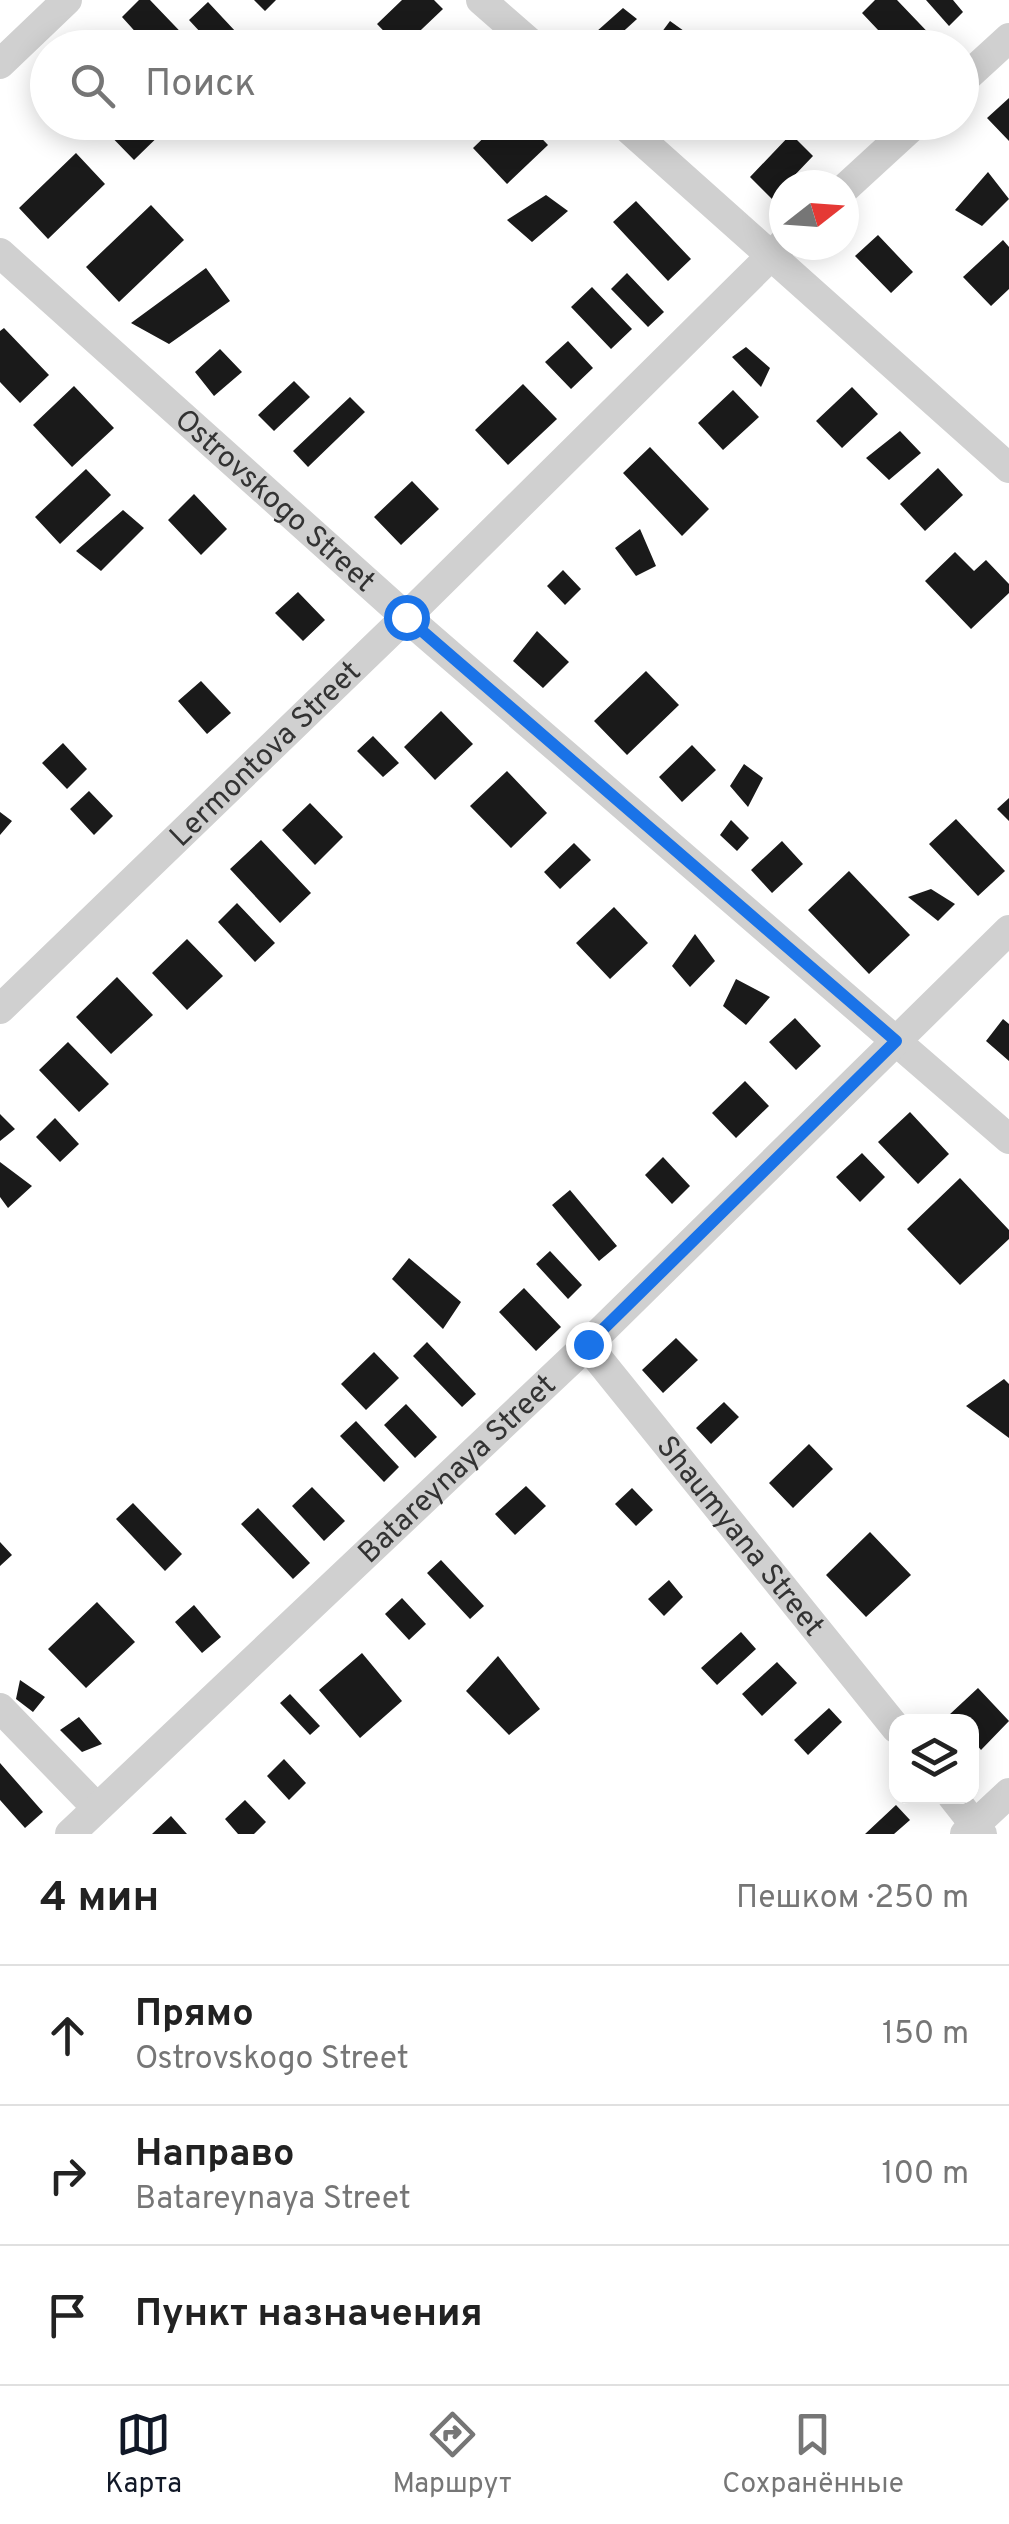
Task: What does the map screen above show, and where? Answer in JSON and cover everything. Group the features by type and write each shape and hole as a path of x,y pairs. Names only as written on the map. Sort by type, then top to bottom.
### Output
{"street":[{"path":"36,30 67,0"},
{"path":"482,0 516,30"},
{"path":"0,64 30,35"},
{"path":"979,66 1009,38"},
{"path":"643,140 769,242"},
{"path":"859,175 897,140"},
{"name":"Ostrovskogo Street","path":"0,253 406,617 1009,1139"},
{"name":"Lermontova Street","path":"0,1010 769,258"},
{"path":"790,260 1009,468"},
{"name":"Batareynaya Street","path":"70,1834 588,1344 1009,930"},
{"name":"Shaumyana Street","path":"588,1344 889,1719"},
{"path":"0,1708 97,1808"},
{"path":"957,1804 974,1831 1009,1793"}],"building":[{"path":"139,0 150,0 179,30 134,30 122,17"},
{"path":"254,0 276,0 265,11"},
{"path":"402,0 434,0 443,9 421,30 383,30 377,24"},
{"path":"875,0 897,0 926,30 878,30 862,13"},
{"path":"926,0 953,0 963,12 949,26"},
{"path":"208,2 234,30 198,30 189,20"},
{"path":"623,8 637,19 625,30 598,30"},
{"path":"670,21 683,30 663,30"},
{"path":"1009,98 1009,141 987,118"},
{"path":"115,140 155,140 134,160"},
{"path":"481,140 543,140 548,145 507,184 473,148"},
{"path":"785,140 797,140 813,156 800,170 769,170 769,196 750,177"},
{"path":"76,153 105,184 48,239 19,208"},
{"path":"988,172 1009,199 982,226 955,210"},
{"path":"546,195 568,211 532,242 507,220"},
{"path":"636,201 691,259 668,281 613,222"},
{"path":"151,205 184,240 119,302 86,267"},
{"path":"878,235 913,272 891,293 859,260 859,252"},
{"path":"1003,240 1009,247 1009,289 991,306 963,277"},
{"path":"206,268 230,301 169,344 131,323"},
{"path":"627,273 664,312 648,327 611,289"},
{"path":"592,287 632,329 611,349 571,307"},
{"path":"4,328 49,375 20,403 0,382 0,331"},
{"path":"568,341 593,368 571,389 545,362"},
{"path":"746,347 770,368 761,387 732,357"},
{"path":"220,349 242,372 214,396 195,372"},
{"path":"294,381 310,397 274,431 258,415"},
{"path":"523,384 557,419 508,465 475,430"},
{"path":"74,386 114,428 72,467 33,425"},
{"path":"852,387 878,414 842,448 816,421"},
{"path":"733,390 759,417 723,450 698,423"},
{"path":"350,397 365,412 308,467 293,451"},
{"path":"900,431 921,453 889,480 866,458"},
{"path":"650,447 709,509 682,536 623,473"},
{"path":"938,468 963,495 925,531 900,504"},
{"path":"86,469 111,495 60,544 35,517"},
{"path":"412,481 439,509 401,545 374,517"},
{"path":"194,494 227,529 201,555 168,520"},
{"path":"123,510 144,528 101,571 76,551"},
{"path":"640,529 656,566 636,576 615,548"},
{"path":"955,552 974,571 986,560 1009,584 1009,593 971,629 925,581"},
{"path":"563,570 581,589 565,605 547,586"},
{"path":"298,592 325,620 303,641 275,613"},
{"path":"537,631 569,662 543,688 513,661"},
{"path":"646,671 679,705 627,755 594,721"},
{"path":"201,681 231,713 207,734 178,701"},
{"path":"441,711 473,744 435,780 404,747"},
{"path":"373,736 399,763 383,777 357,751"},
{"path":"63,743 87,769 67,789 42,763"},
{"path":"692,745 716,770 682,802 659,777"},
{"path":"744,764 763,778 748,807 730,786"},
{"path":"507,771 547,813 511,848 470,806"},
{"path":"89,791 113,816 94,835 70,809"},
{"path":"1009,798 1009,821 997,809"},
{"path":"310,803 343,837 315,865 282,830"},
{"path":"0,812 12,821 0,835"},
{"path":"956,819 1005,871 978,896 929,844"},
{"path":"731,820 749,838 737,851 720,835"},
{"path":"261,840 311,893 280,923 230,869"},
{"path":"782,841 803,864 772,893 751,870"},
{"path":"574,843 591,860 560,889 544,872"},
{"path":"849,871 910,935 869,974 808,910"},
{"path":"931,889 955,904 938,921 908,897"},
{"path":"237,903 275,943 255,962 218,922"},
{"path":"614,907 648,943 610,979 576,943"},
{"path":"695,934 715,961 690,987 672,966"},
{"path":"187,939 223,976 187,1010 152,973"},
{"path":"117,977 153,1015 111,1054 76,1017"},
{"path":"736,979 770,997 746,1025 723,1006"},
{"path":"795,1018 821,1046 796,1070 769,1042"},
{"path":"1003,1019 1009,1024 1009,1061 986,1041"},
{"path":"68,1042 109,1084 79,1112 39,1070"},
{"path":"745,1081 769,1106 736,1138 712,1113"},
{"path":"910,1112 949,1154 918,1184 878,1142"},
{"path":"0,1114 15,1129 0,1141"},
{"path":"55,1118 79,1144 60,1162 36,1137"},
{"path":"862,1153 885,1177 860,1202 836,1177"},
{"path":"663,1157 690,1186 672,1204 645,1175"},
{"path":"0,1162 32,1186 8,1208 0,1197"},
{"path":"960,1178 1009,1230 1009,1239 960,1285 907,1229"},
{"path":"570,1190 617,1246 599,1261 552,1205"},
{"path":"550,1251 582,1285 568,1299 536,1264"},
{"path":"409,1258 461,1302 443,1329 392,1279"},
{"path":"524,1288 561,1327 536,1351 499,1312"},
{"path":"676,1338 698,1360 663,1393 642,1370"},
{"path":"427,1342 476,1394 462,1407 413,1356"},
{"path":"374,1352 399,1378 366,1410 341,1384"},
{"path":"1004,1379 1009,1384 1009,1438 966,1406"},
{"path":"724,1402 739,1417 711,1444 696,1428"},
{"path":"406,1404 437,1437 415,1458 384,1425"},
{"path":"356,1421 399,1467 384,1482 340,1436"},
{"path":"809,1444 833,1469 793,1508 769,1483"},
{"path":"526,1486 546,1506 515,1535 495,1514"},
{"path":"312,1487 345,1521 324,1541 292,1506"},
{"path":"632,1488 653,1510 636,1526 615,1504"},
{"path":"133,1503 182,1554 165,1571 116,1519"},
{"path":"258,1508 310,1563 293,1579 241,1524"},
{"path":"870,1532 911,1575 866,1617 826,1575"},
{"path":"0,1542 12,1555 0,1566"},
{"path":"441,1560 484,1606 470,1619 427,1573"},
{"path":"669,1580 683,1597 664,1616 648,1599"},
{"path":"402,1598 426,1624 409,1640 385,1614"},
{"path":"97,1602 135,1642 86,1688 48,1649"},
{"path":"194,1605 221,1637 202,1653 175,1622"},
{"path":"741,1632 756,1649 717,1685 701,1668"},
{"path":"362,1653 402,1701 360,1738 319,1690"},
{"path":"498,1656 540,1709 509,1735 466,1691"},
{"path":"777,1662 797,1683 762,1716 742,1694"},
{"path":"20,1680 45,1697 33,1712 16,1699"},
{"path":"978,1688 1009,1721 981,1750 979,1714 950,1714"},
{"path":"290,1694 320,1726 310,1735 280,1703"},
{"path":"829,1708 842,1722 808,1755 794,1740"},
{"path":"79,1717 102,1744 82,1752 60,1730"},
{"path":"284,1759 306,1783 289,1800 267,1776"},
{"path":"0,1763 43,1812 25,1828 0,1800"},
{"path":"245,1800 266,1822 254,1834 238,1834 225,1819"},
{"path":"896,1805 910,1820 894,1834 865,1834"},
{"path":"171,1816 187,1834 152,1834"}],"route":[{"path":"406,617 896,1041 588,1344"}]}
